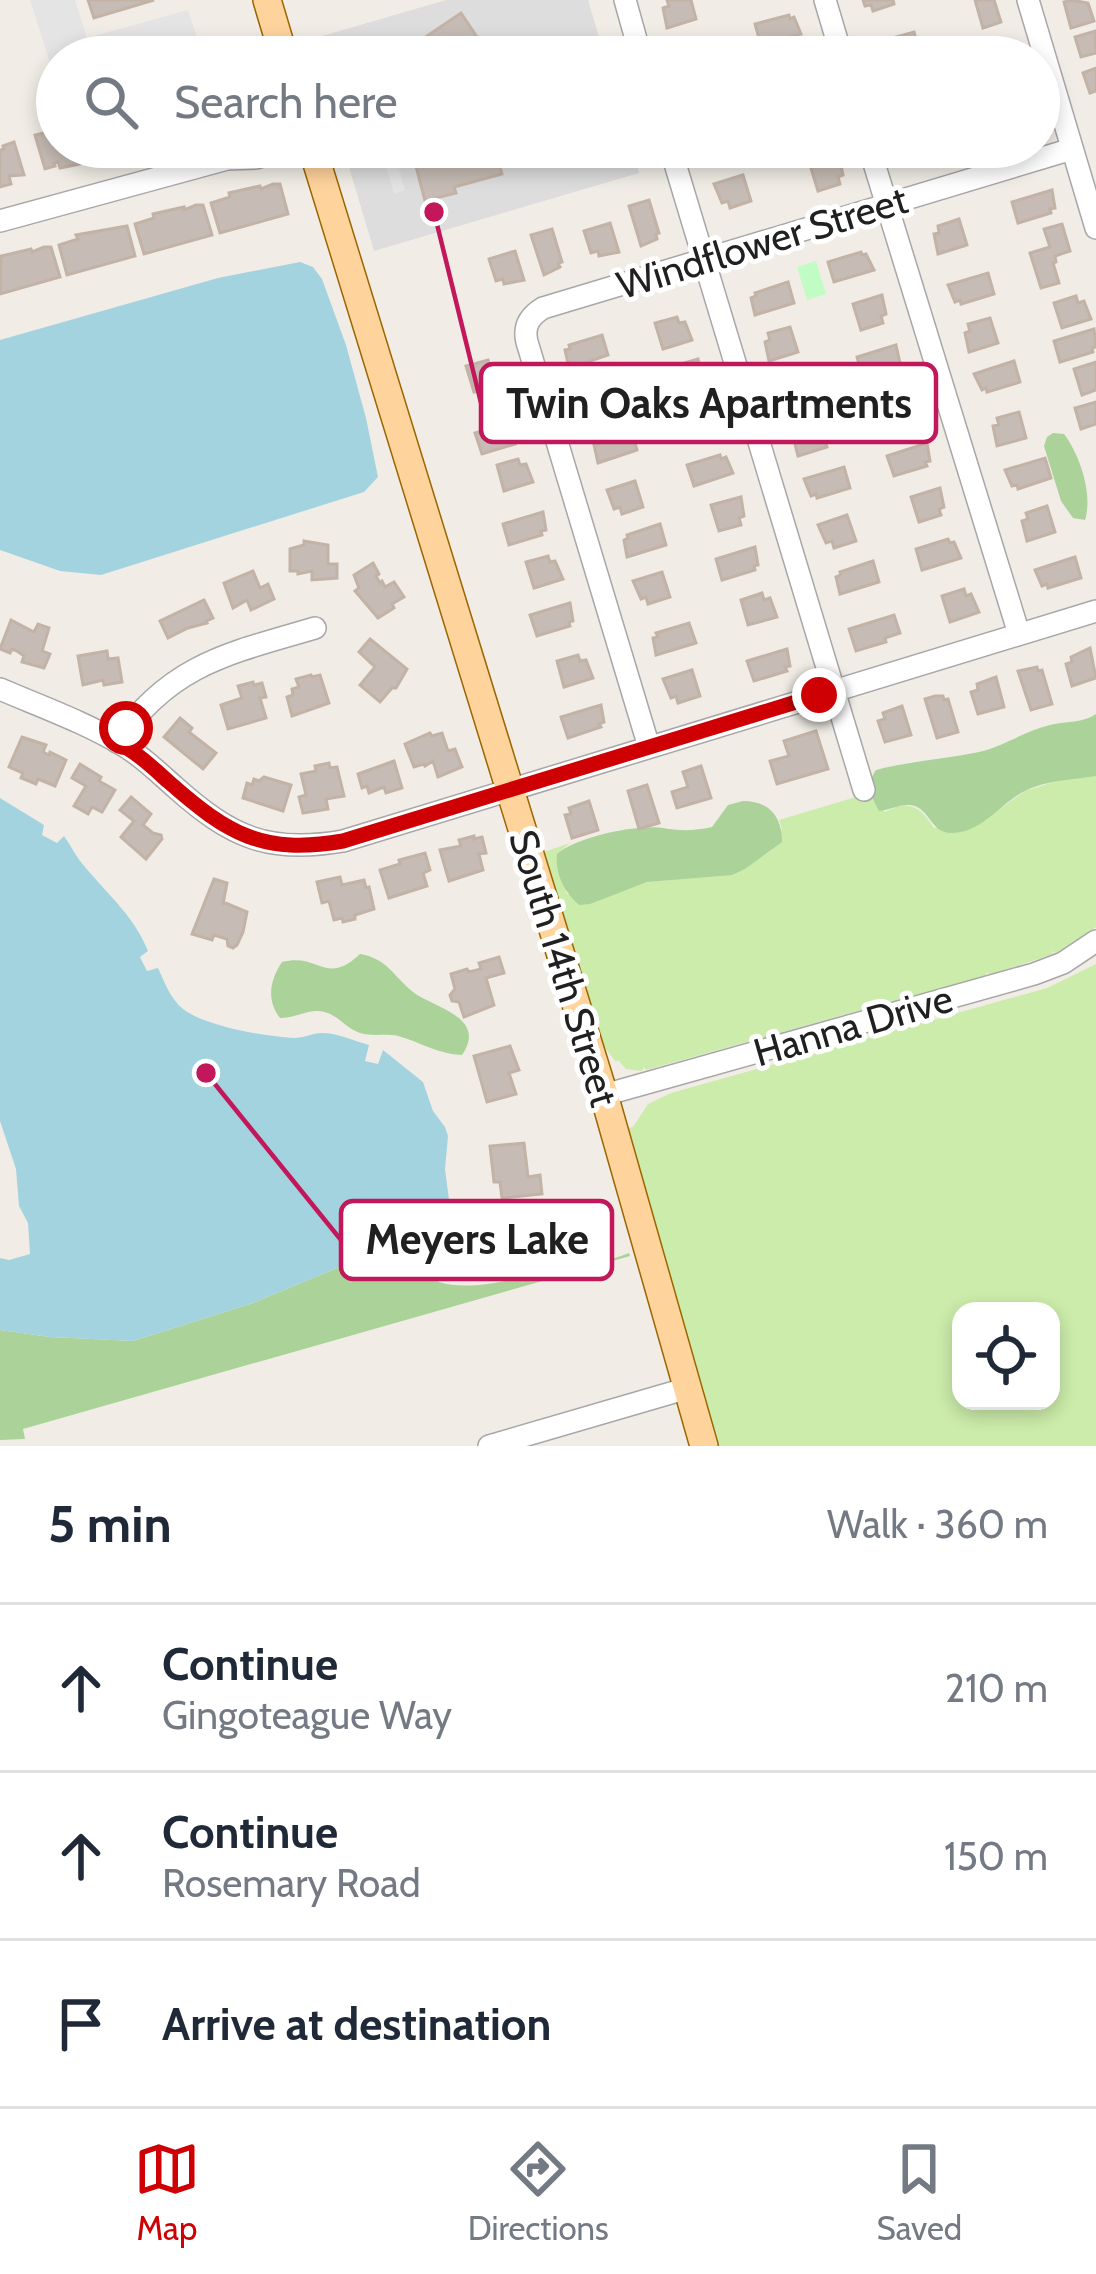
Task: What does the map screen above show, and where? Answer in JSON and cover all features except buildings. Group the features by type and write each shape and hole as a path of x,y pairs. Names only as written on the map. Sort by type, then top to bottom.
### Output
{"main road":[{"path":"267,0 278,36"},
{"name":"South 14th Street","path":"319,168 604,1095 704,1446"}],"street":[{"path":"625,0 635,36"},
{"path":"825,0 836,36"},
{"path":"1028,0 1039,36"},
{"path":"1060,108 1096,228"},
{"name":"Windflower Street","path":"1060,152 1072,148"},
{"path":"0,221 194,168"},
{"path":"677,168 864,790"},
{"path":"875,168 1018,634"},
{"name":"Windflower Street","path":"649,747 527,342 527,323 543,308 1006,168"},
{"path":"0,689 116,742 242,836 278,844 320,845 1096,611"},
{"path":"116,742 148,702 194,669 315,628"},
{"name":"Hanna Drive","path":"604,1095 1034,974 1063,963 1096,941"},
{"path":"489,1446 688,1388"}],"shaded area":[{"path":"30,0 75,0 86,36 42,36"},
{"path":"446,0 588,0 599,36 322,36"},
{"path":"188,10 196,36 94,36"},
{"path":"349,168 638,168 639,173 374,251"},
{"path":"386,168 399,168 405,190 394,194"}],"green space":[{"path":"816,261 826,294 807,300 797,267"},
{"path":"1053,433 1064,434 1080,464 1086,487 1085,520 1073,518 1061,501 1044,446"},
{"path":"1096,714 1096,776 1031,788 969,830 943,832 911,805 879,811 872,796 876,770 979,752 1041,728"},
{"path":"1096,776 1096,927 1056,953 642,1071 626,1069 605,1048 544,852 570,843 557,854 567,894 605,897 647,882 745,869 771,850 782,829 779,820 869,793 885,812 914,807 934,828 979,824 1025,791 1063,779"},
{"path":"743,801 772,812 782,842 732,875 647,882 579,905 562,882 557,854 578,842 638,828 712,827 728,805"},
{"path":"360,954 384,964 413,992 455,1015 468,1031 462,1055 398,1036 360,1033 325,1012 280,1018 271,990 282,962 338,968"},
{"path":"1096,964 1096,1446 718,1446 626,1128 633,1127 648,1104 671,1093 1047,988"},
{"path":"456,1204 463,1207 457,1230 420,1253 424,1271 437,1281 479,1285 630,1256 23,1429 25,1439 0,1440 0,1330 133,1341 253,1303 361,1258 450,1215"}],"water":[{"path":"300,262 313,267 322,279 346,345 378,477 364,492 101,575 60,571 0,550 0,340 218,278"},
{"path":"0,798 44,825 42,835 57,843 64,836 135,926 148,951 140,957 147,971 158,968 183,1009 206,1021 252,1033 294,1038 334,1034 369,1045 365,1061 378,1064 383,1050 423,1082 448,1136 445,1169 451,1215 253,1303 133,1341 0,1330 0,1258 30,1254 16,1169 0,1121"}],"place":[{"name":"Twin Oaks Apartments","path":"434,212"},
{"name":"Meyers Lake","path":"206,1073"}],"route":[{"path":"126,728 116,742 224,827 258,841 320,845 819,695"}]}
